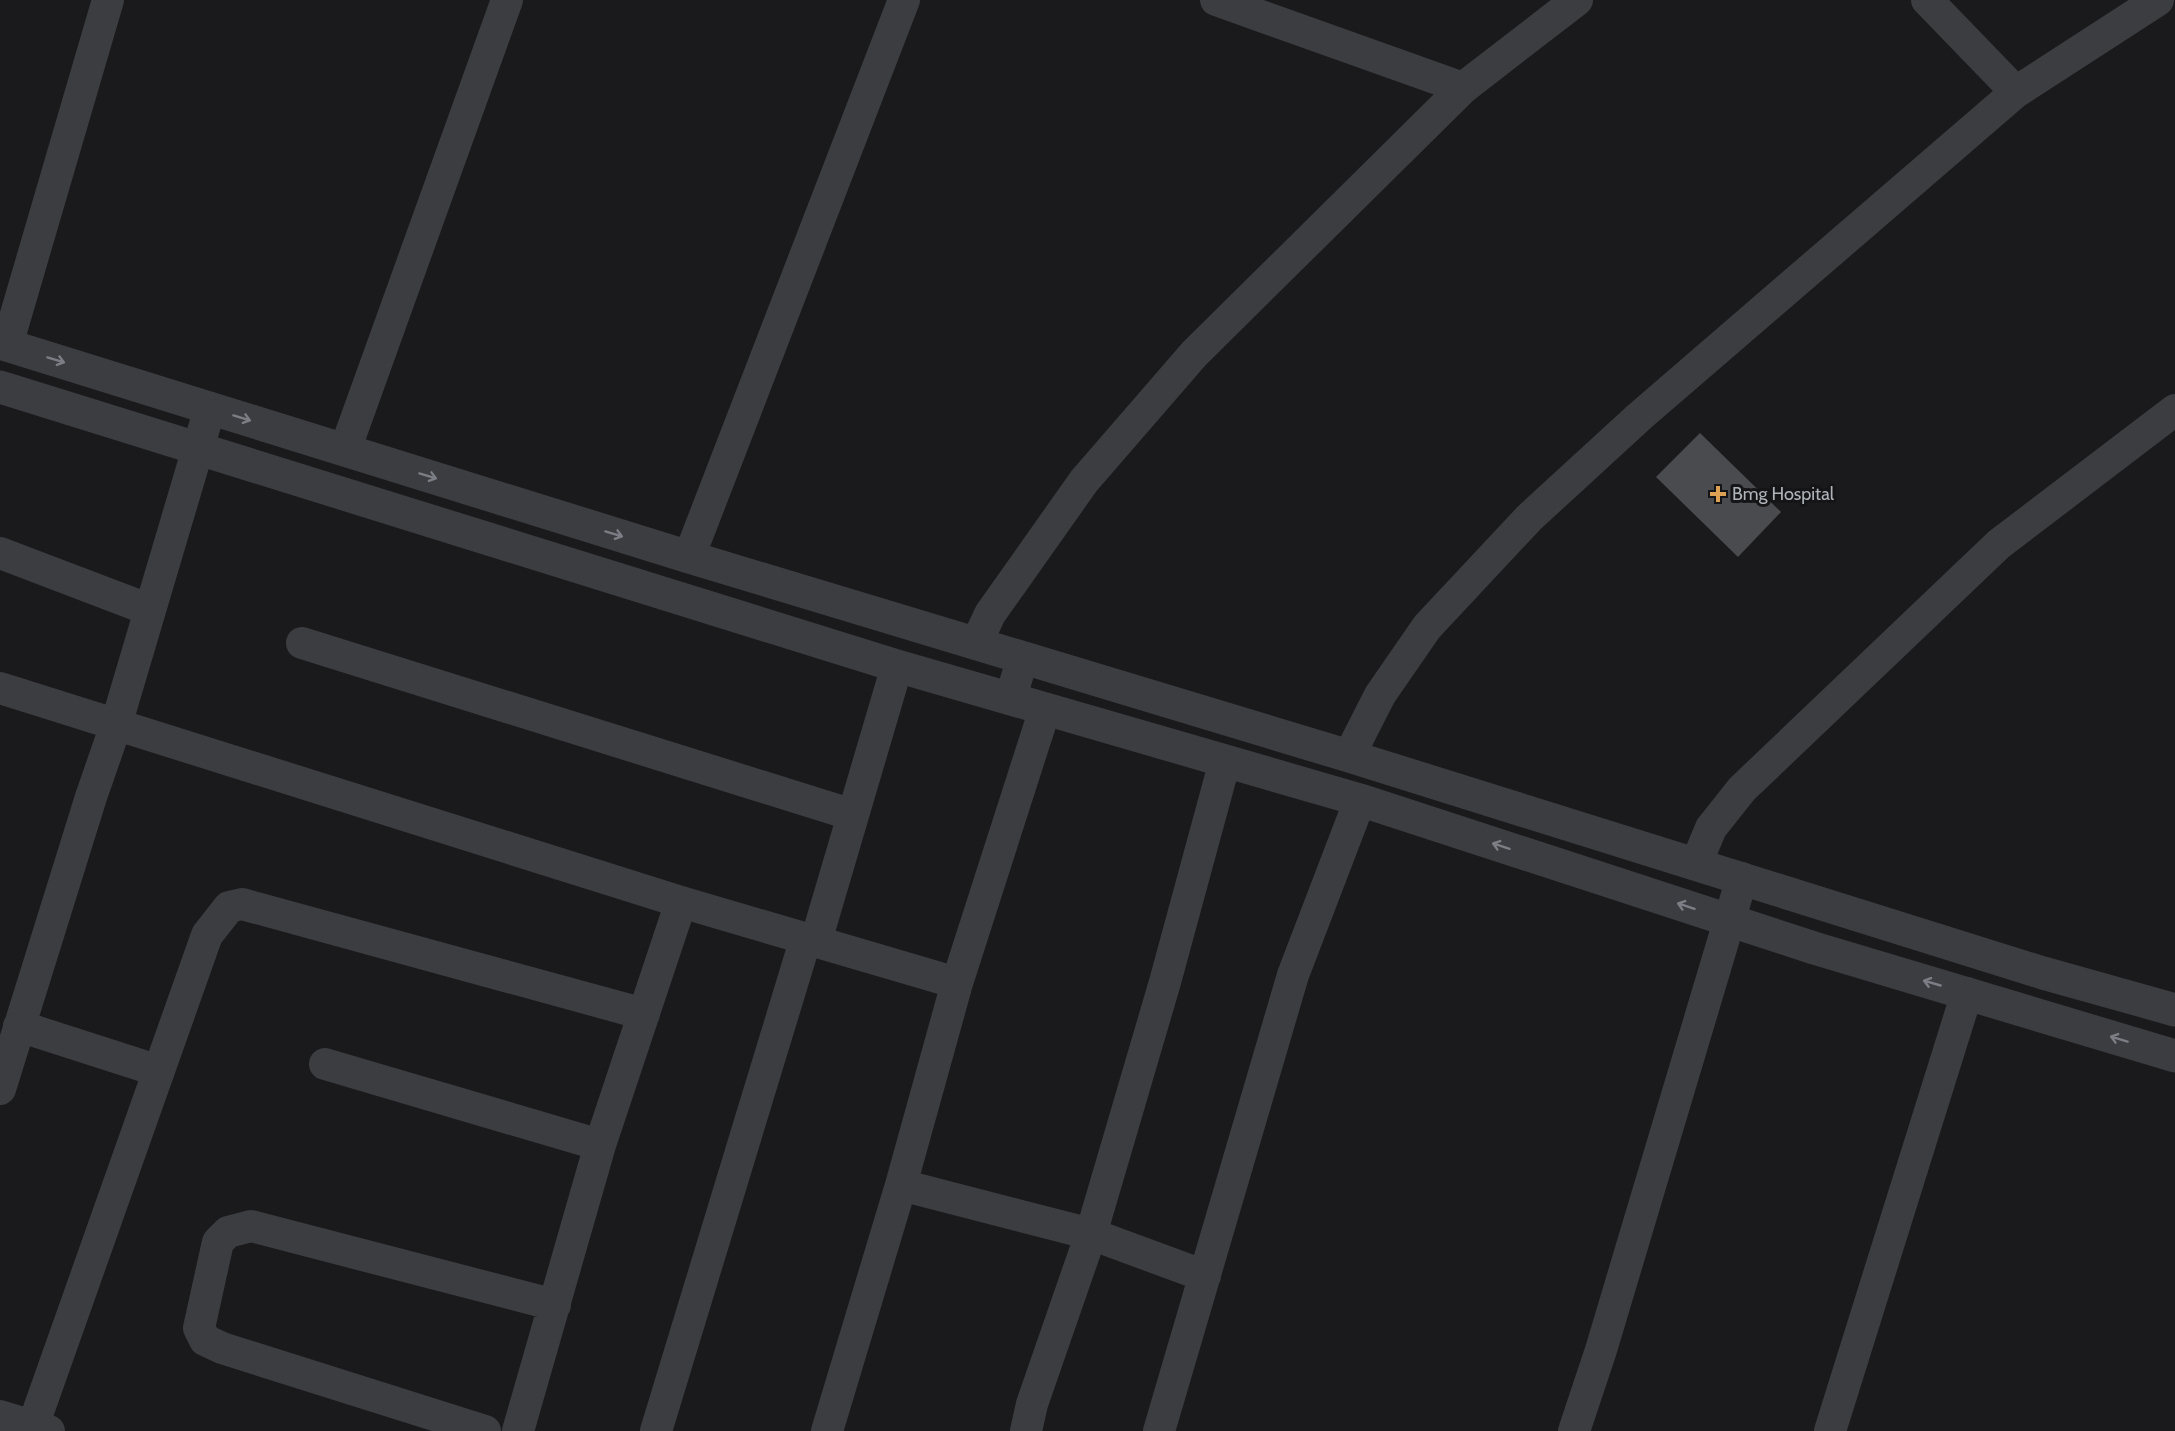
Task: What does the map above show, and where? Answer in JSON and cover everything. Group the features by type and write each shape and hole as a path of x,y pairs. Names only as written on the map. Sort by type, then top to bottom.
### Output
{"street":[{"path":"108,0 3,344 689,557 1349,756 2043,973 2175,1010"},
{"path":"345,450 507,0"},
{"path":"689,557 904,0"},
{"path":"1216,0 1463,88"},
{"path":"976,644 990,614 1084,481 1194,354 1463,88 1577,0"},
{"path":"1927,0 2016,92"},
{"path":"1349,756 1380,694 1427,627 1529,518 1639,417 2016,92 2158,0"},
{"path":"0,387 897,666 1360,800 1814,948 2175,1056"},
{"path":"0,1089 91,797 116,725 210,408"},
{"path":"1696,864 1712,828 1742,789 1982,560 1999,544 2175,410"},
{"path":"0,553 150,610"},
{"path":"302,643 853,816"},
{"path":"1010,699 1023,658"},
{"path":"656,1431 811,940 853,816 897,666"},
{"path":"0,688 681,902 957,983"},
{"path":"827,1431 901,1185 957,983 1046,709"},
{"path":"1026,1431 1032,1404 1091,1234 1165,982 1225,761"},
{"path":"1159,1431 1293,975 1360,800"},
{"path":"1574,1431 1604,1339 1742,878"},
{"path":"518,1431 600,1146 681,902"},
{"path":"0,1416 41,1428 159,1071 207,935 229,907 242,904 644,1014"},
{"path":"1830,1431 1967,993"},
{"path":"19,1026 159,1071"},
{"path":"325,1064 600,1146"},
{"path":"901,1185 1091,1234 1205,1276"},
{"path":"485,1431 222,1348 205,1340 199,1328 218,1242 228,1232 251,1226 555,1305"}],"building":[{"path":"1700,433 1781,512 1738,557 1656,477"}],"place":[{"name":"Bmg Hospital","path":"1718,494"}]}
